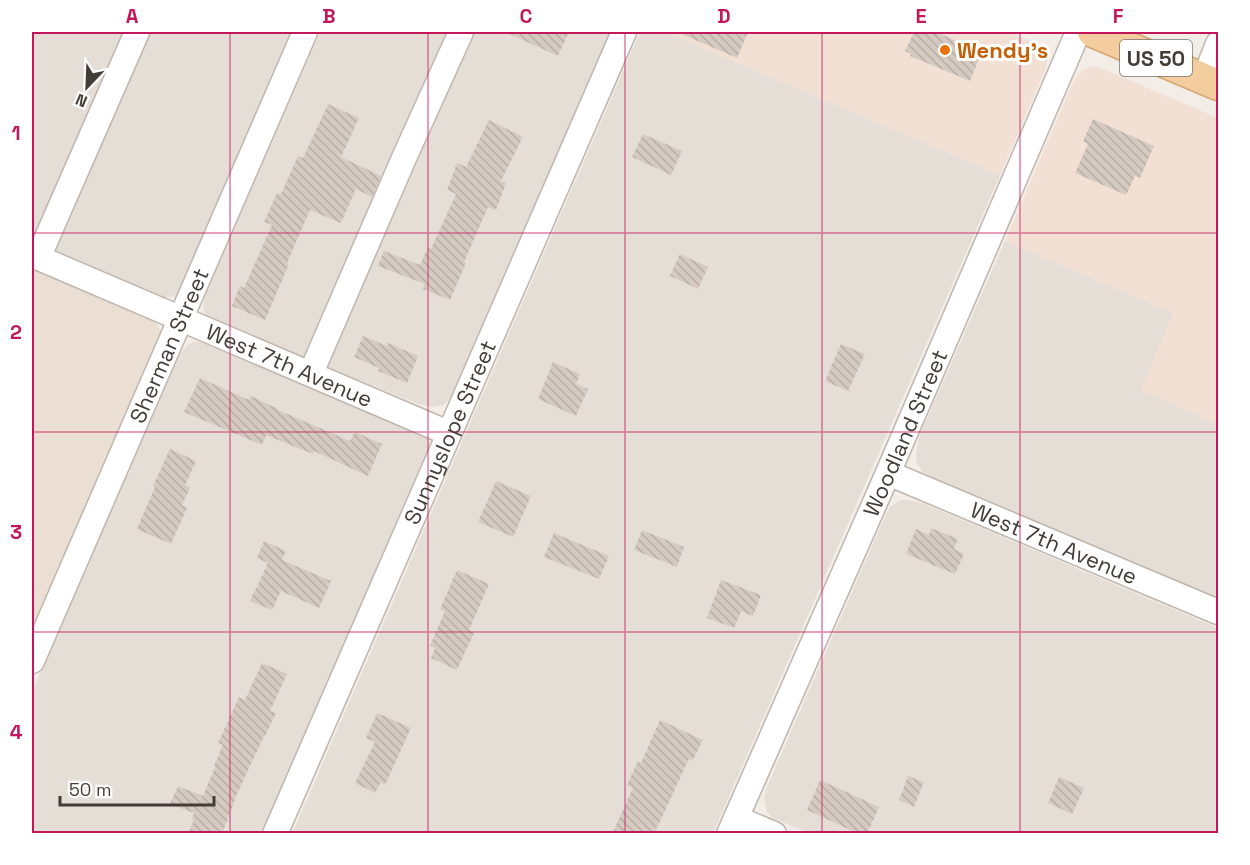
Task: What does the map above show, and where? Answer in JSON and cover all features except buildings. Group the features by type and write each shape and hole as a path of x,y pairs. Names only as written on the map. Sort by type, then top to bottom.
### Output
{"main road":[{"name":"US 50","path":"1093,32 1211,82"}],"street":[{"path":"35,256 137,32"},
{"name":"Sherman Street","path":"32,661 305,32"},
{"path":"311,373 461,32"},
{"name":"Sunnyslope Street","path":"275,834 624,32"},
{"name":"Woodland Street","path":"733,826 1078,32"},
{"path":"1211,82 1218,44"},
{"name":"West 7th Avenue","path":"35,256 448,433"},
{"name":"West 7th Avenue","path":"888,473 1218,612"},
{"path":"733,826 774,834"}],"shaded area":[{"path":"32,32 295,32 180,293 175,296 163,298 156,296 32,243"},
{"path":"320,32 611,32 453,396 443,405 434,407 418,404 213,320 206,315 203,309 205,295"},
{"path":"640,32 665,32 1000,175 713,833 292,834"},
{"path":"665,32 1008,32 1038,44 1045,52 1047,61 1000,175"},
{"path":"1096,66 1218,118 1218,424 1141,390 1173,313 1005,241 1074,80 1087,68"},
{"path":"1005,241 1173,313 1142,390 1218,424 1218,599 931,478 917,464 919,437"},
{"path":"32,268 152,319 158,325 160,336 32,634"},
{"path":"194,342 201,342 424,434 430,443 429,450 263,833 32,834 32,692 180,354"},
{"path":"900,500 922,503 1218,628 1218,833 809,833 773,818 767,812 764,798 766,789 886,514 890,507"}],"place":[{"name":"Wendy's","path":"945,50"}]}
